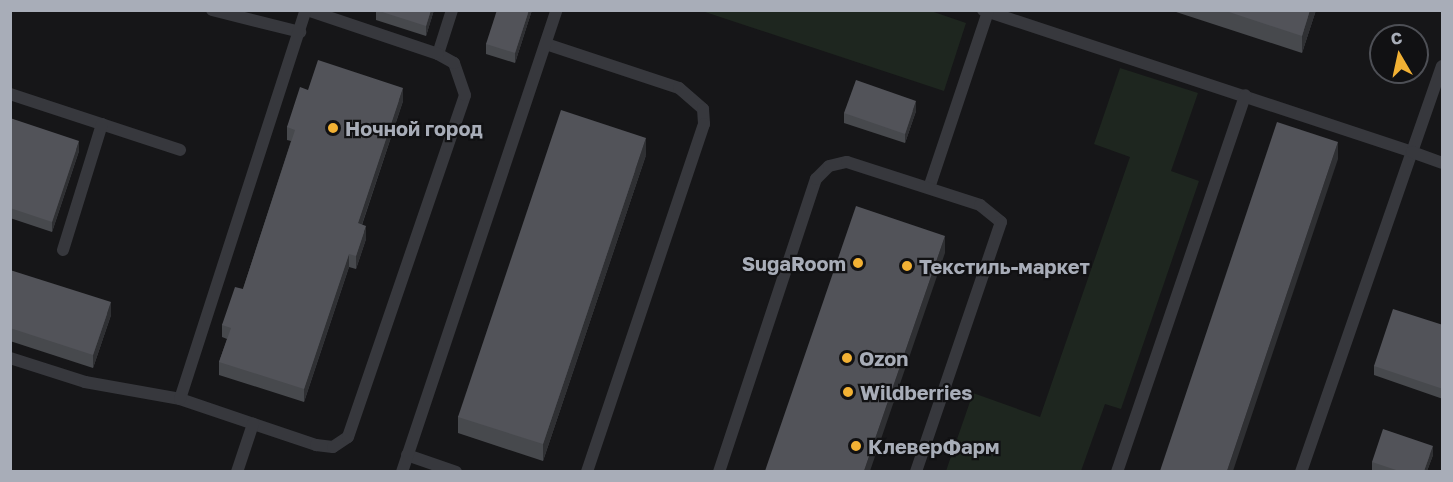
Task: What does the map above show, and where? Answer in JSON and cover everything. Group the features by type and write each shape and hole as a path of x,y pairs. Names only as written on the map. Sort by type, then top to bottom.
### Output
{"lane":[{"path":"212,10 300,32"},
{"path":"10,358 85,382 180,399 333,447 357,421 465,95 454,63 438,54 326,13 307,10 180,399"},
{"path":"438,54 452,10"},
{"path":"402,471 557,10"},
{"path":"929,188 986,11 1245,95 1443,164"},
{"path":"546,44 679,88 703,109 704,124 587,471"},
{"path":"1301,471 1443,66"},
{"path":"10,94 180,150"},
{"path":"1117,471 1245,95"},
{"path":"63,250 102,124"},
{"path":"719,471 816,179 830,166 847,162 980,205 1001,222 916,471"},
{"path":"237,471 253,423"},
{"path":"407,455 456,471"}],"shaded area":[{"path":"928,10 966,23 944,91 702,11"},
{"path":"1120,68 1198,93 1171,171 1199,181 1121,409 1105,404 1081,471 946,471 973,393 1040,417 1130,157 1094,144"}],"building":[{"path":"376,10 431,10 426,26"},
{"path":"497,10 529,10 515,53 486,44"},
{"path":"1223,10 1310,10 1302,36"},
{"path":"318,60 403,88 358,223 366,226 356,256 349,254 304,389 219,362 231,328 222,325 235,287 243,289 295,130 287,127 300,87 308,90"},
{"path":"856,80 916,101 905,134 844,113"},
{"path":"561,110 646,138 543,444 458,417"},
{"path":"10,118 79,141 52,222 10,208"},
{"path":"1277,122 1338,142 1227,471 1160,471"},
{"path":"856,206 945,236 864,471 765,471"},
{"path":"10,270 111,302 93,355 10,328"},
{"path":"1393,309 1443,325 1443,389 1374,366"},
{"path":"1383,429 1433,446 1424,471 1399,471 1372,462"}],"place":[{"name":"Ночной город","path":"333,128"},
{"name":"SugaRoom","path":"858,263"},
{"name":"Текстиль-маркет","path":"907,266"},
{"name":"Ozon","path":"847,358"},
{"name":"Wildberries","path":"848,392"},
{"name":"КлеверФарм","path":"856,446"}]}
